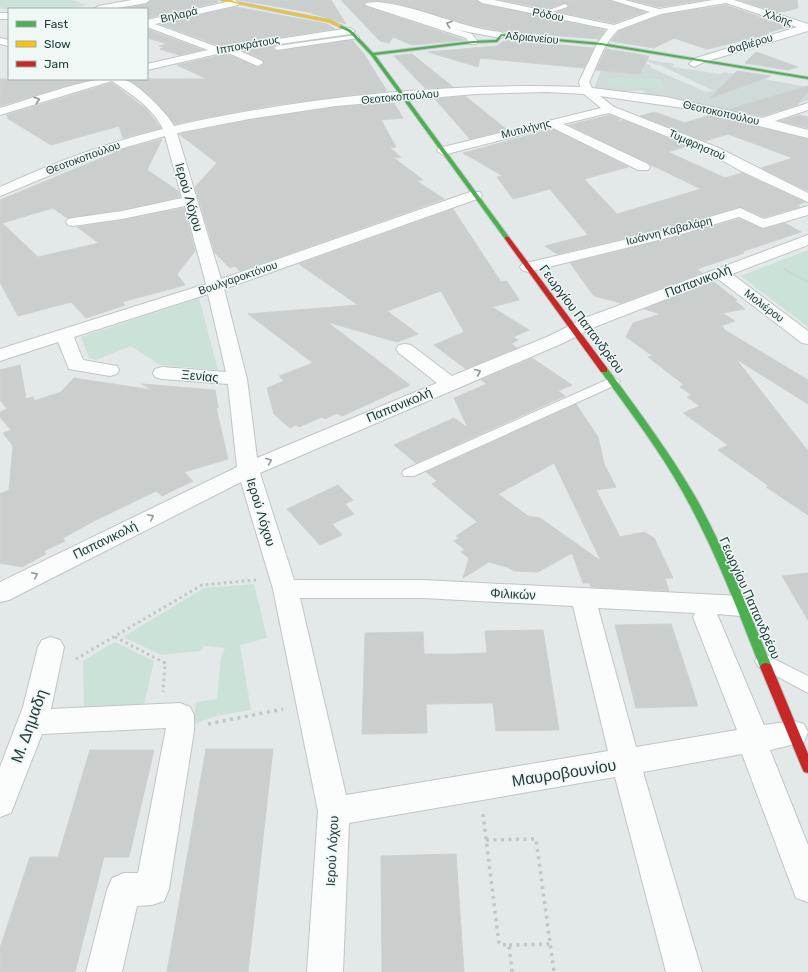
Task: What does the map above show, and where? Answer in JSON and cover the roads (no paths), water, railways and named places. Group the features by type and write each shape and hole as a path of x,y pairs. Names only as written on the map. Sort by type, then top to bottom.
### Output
{"main road":[{"name":"Γεωργίου Παπανδρέου","path":"222,0 320,18 337,23 356,37 372,54 646,427 679,478 706,528 741,606 807,764"},
{"path":"372,54 471,39 499,38"},
{"name":"Αδριανείου","path":"499,38 600,46 808,78"},
{"name":"Αδριανείου","path":"697,62 808,84"}],"street":[{"path":"105,8 146,0"},
{"name":"Ρόδου","path":"482,0 542,14 615,28"},
{"path":"615,0 659,12"},
{"path":"587,91 584,82 600,46 609,32 615,28 659,12 726,0"},
{"name":"Χλόης","path":"726,0 808,28"},
{"name":"Βηλαρά","path":"148,23 235,3"},
{"name":"Αδριανείου","path":"471,39 369,5 380,4 400,8 499,38"},
{"path":"390,11 400,8"},
{"path":"148,23 258,63"},
{"name":"Φαβιέρου","path":"697,62 808,28"},
{"path":"471,39 480,32"},
{"name":"Ιπποκράτους","path":"148,67 222,49 356,37"},
{"path":"0,112 106,80"},
{"name":"Ιερού Λόχου","path":"117,80 149,102 165,118 215,286 237,379 248,470 283,583 334,811 325,972"},
{"name":"Θεοτοκοπούλου","path":"0,192 63,164 106,148 170,131 257,113 403,95 507,90 587,91 636,96 686,104 808,134"},
{"name":"Τυμφρηστού","path":"587,91 610,109 715,151 808,198"},
{"path":"762,122 808,106"},
{"name":"Μυτιλήνης","path":"443,151 610,109"},
{"path":"551,123 643,167"},
{"name":"Βουλγαροκτόνου","path":"0,355 215,286 475,195"},
{"path":"73,222 122,215 190,201"},
{"name":"Ιωάννη Καβαλάρη","path":"528,267 678,231 740,212 763,224 808,210"},
{"name":"Παπανικολή","path":"0,593 248,470 575,331 591,322 808,240"},
{"name":"Μολιέρου","path":"720,273 808,338"},
{"path":"64,335 76,365 110,370"},
{"path":"405,349 450,384"},
{"name":"Ξενίας","path":"162,373 237,379"},
{"name":"Φιλικών","path":"283,583 741,606"},
{"path":"583,598 626,763 684,972"},
{"path":"706,617 754,740 808,886"},
{"name":"Μ. Δημαδη","path":"0,803 33,722 48,675 51,648"},
{"path":"33,722 171,724 152,889 124,890 104,972"},
{"name":"Μαυροβουνίου","path":"334,811 794,734"}],"lane":[{"path":"542,14 566,6"},
{"path":"281,49 356,37"},
{"path":"330,48 356,37"},
{"path":"409,473 612,381"},
{"path":"764,661 808,685"}]}
